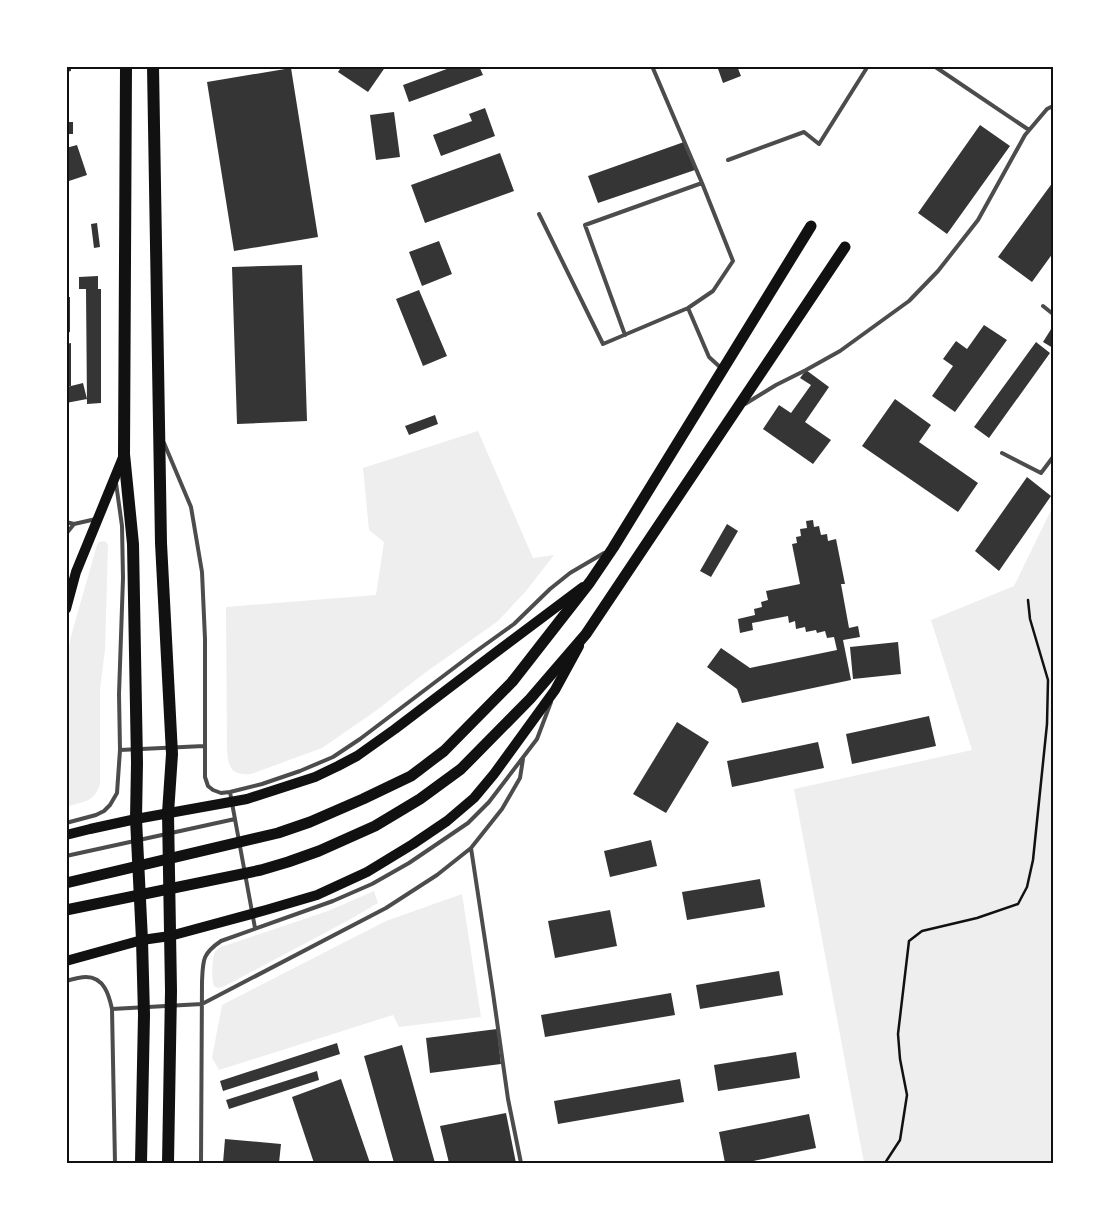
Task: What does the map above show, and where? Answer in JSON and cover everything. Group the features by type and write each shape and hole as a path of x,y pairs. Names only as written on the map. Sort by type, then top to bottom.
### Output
{"highway":[{"path":"126,66 124,454 133,544 137,738 136,819 144,993 141,1163"},
{"path":"153,66 161,543 172,733 172,763 168,812 171,991 168,1163"}],"main road":[{"path":"66,883 253,840 302,825 363,799 410,776 444,751 512,682 590,582 613,548 811,226"},
{"path":"66,961 142,940 170,936 318,895 367,872 413,844 447,821 474,798 556,690 586,634 845,247"},
{"path":"66,609 76,572 124,454"},
{"path":"66,836 168,812 247,798 315,777 338,766 357,756 395,729 590,582"},
{"path":"66,910 261,870 288,862 375,826 420,800 461,769 530,699 586,634"}],"lane":[{"path":"539,214 603,344 688,308 713,291 733,261 652,66"},
{"path":"728,160 804,132 819,144 868,66"},
{"path":"934,66 1029,130"},
{"path":"737,410 840,351 909,301 938,271 978,220 1025,135 1047,109 1053,106"},
{"path":"625,334 585,225 702,183"},
{"path":"1043,306 1053,314"},
{"path":"688,308 709,357 723,370"},
{"path":"158,430 191,507 202,572 205,639 205,777 208,786 221,793 262,784 333,757 514,624 550,589 570,573 613,548"},
{"path":"1002,453 1041,473 1053,457"},
{"path":"66,824 104,811 110,805 116,793 120,750 119,694 123,578 122,526 116,476"},
{"path":"66,522 74,524 97,518"},
{"path":"66,534 74,524"},
{"path":"201,1163 202,969 207,952 221,941 333,901 372,884 409,863 468,823 489,802 537,739 556,690"},
{"path":"120,750 204,746"},
{"path":"112,1009 202,1004 386,908 437,875 471,848 502,809 520,778 523,757"},
{"path":"230,792 255,928"},
{"path":"66,856 235,819"},
{"path":"471,848 494,993 508,1099 521,1163"},
{"path":"66,980 84,977 94,978 99,981 109,994 112,1009 115,1163"}],"path":[{"path":"885,1163 900,1140 907,1095 900,1059 898,1034 909,941 922,932 977,918 1018,904 1027,887 1032,860 1047,724 1048,680 1030,618 1028,600"}],"shaded area":[{"path":"478,431 533,558 554,555 526,591 498,621 322,748 251,774 234,771 229,765 227,748 226,607 376,595 384,542 369,530 363,468"},
{"path":"1053,506 1053,1163 864,1163 794,789 972,750 931,620 1014,586"},
{"path":"104,541 108,545 105,650 100,689 100,784 95,795 91,798 66,807 66,664 71,636 97,545 99,542"},
{"path":"374,891 378,903 223,987 218,988 214,986 212,974 213,959 215,952 221,947 328,911"},
{"path":"462,894 481,1017 399,1027 393,1015 219,1070 212,1058 222,1005 386,921"}],"building":[{"path":"66,66 71,66 71,71 66,72"},
{"path":"342,66 386,66 368,92 338,72"},
{"path":"455,66 479,66 483,75 409,102 403,85"},
{"path":"717,66 737,66 741,76 723,83"},
{"path":"291,68 318,237 234,251 207,82"},
{"path":"485,108 495,136 441,156 433,135 472,121 469,114"},
{"path":"394,112 400,157 376,160 370,115"},
{"path":"66,122 73,122 73,134 66,134"},
{"path":"980,125 1010,146 947,234 918,213"},
{"path":"684,142 695,170 598,203 588,176"},
{"path":"77,145 87,175 66,182 66,148"},
{"path":"500,153 514,191 425,223 411,185"},
{"path":"1053,182 1053,253 1032,282 998,257"},
{"path":"97,223 100,247 94,248 91,224"},
{"path":"439,241 452,274 422,286 409,252"},
{"path":"302,265 307,421 237,424 232,267"},
{"path":"98,276 98,289 101,289 101,403 87,404 86,289 79,289 79,277"},
{"path":"419,290 447,356 423,366 396,299"},
{"path":"66,297 70,297 70,332 66,333"},
{"path":"984,325 1007,340 955,412 932,396 953,366 943,359 956,341 967,349"},
{"path":"1053,326 1053,348 1043,342"},
{"path":"1036,342 1050,353 989,438 974,427"},
{"path":"71,343 71,386 66,386 66,344"},
{"path":"806,370 829,387 805,422 831,440 813,464 763,429 779,405 791,413 811,385 800,378"},
{"path":"83,383 87,399 66,403 66,387"},
{"path":"895,399 931,425 919,442 978,483 958,512 862,446"},
{"path":"435,415 438,424 409,435 405,426"},
{"path":"1027,477 1051,496 999,571 975,551"},
{"path":"813,520 814,527 819,526 821,535 827,534 828,541 836,539 845,584 841,584 849,628 858,626 860,637 843,640 851,680 742,703 737,689 707,667 721,648 750,668 837,650 834,637 827,638 825,631 817,633 816,630 806,632 805,627 796,629 795,621 789,623 788,616 752,623 753,630 740,633 738,619 755,615 754,609 762,607 761,602 768,600 766,591 800,584 792,544 797,543 796,537 801,536 800,529 807,528 806,521"},
{"path":"727,524 738,531 711,577 700,571"},
{"path":"898,642 901,674 853,679 850,647"},
{"path":"929,716 936,746 852,764 846,734"},
{"path":"677,722 709,742 666,813 633,794"},
{"path":"818,742 824,768 732,787 727,761"},
{"path":"651,840 657,866 610,877 604,851"},
{"path":"760,879 765,907 687,920 682,892"},
{"path":"610,910 617,946 555,958 548,921"},
{"path":"779,971 783,995 700,1009 696,985"},
{"path":"671,993 675,1015 545,1037 541,1015"},
{"path":"497,1029 501,1064 430,1073 426,1038"},
{"path":"337,1043 340,1054 223,1091 220,1081"},
{"path":"402,1045 435,1163 394,1163 364,1056"},
{"path":"796,1052 800,1078 718,1091 714,1065"},
{"path":"317,1071 319,1080 229,1109 226,1100"},
{"path":"341,1079 370,1163 314,1163 292,1097"},
{"path":"680,1079 684,1102 558,1124 554,1101"},
{"path":"506,1113 516,1163 449,1163 440,1126"},
{"path":"809,1114 816,1148 744,1163 725,1163 719,1132"},
{"path":"225,1139 281,1144 279,1163 223,1163"}]}
